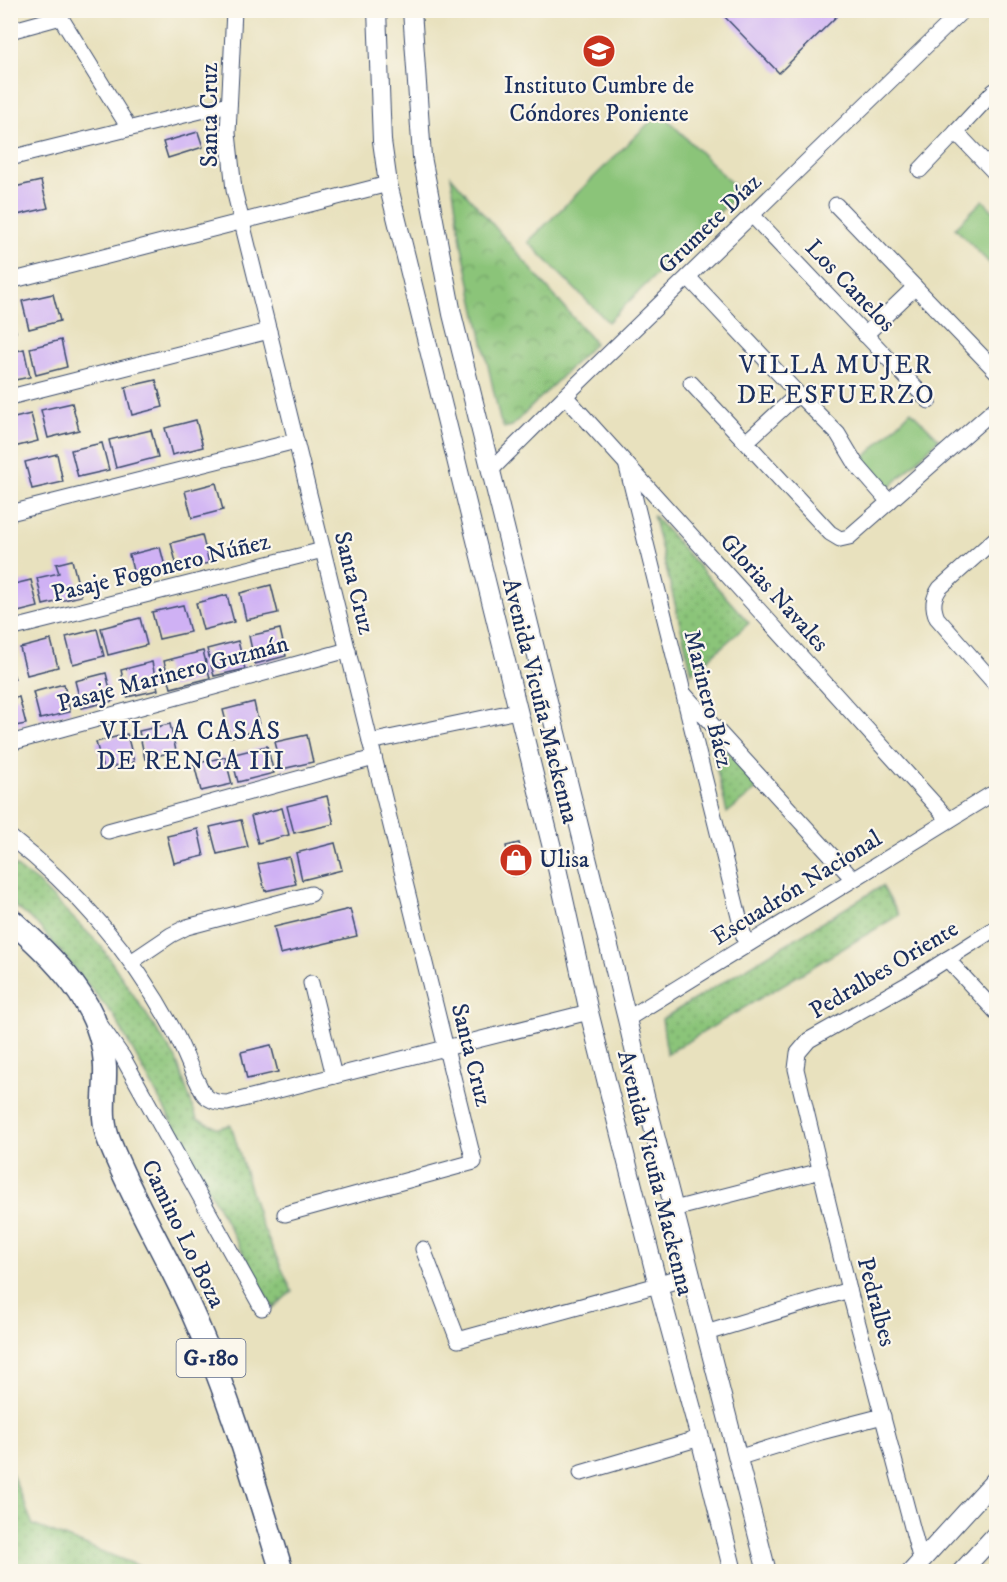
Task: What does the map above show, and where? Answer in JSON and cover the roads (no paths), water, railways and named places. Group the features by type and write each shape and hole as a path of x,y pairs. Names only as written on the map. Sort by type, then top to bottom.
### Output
{"main road":[{"name":"Camino Lo Boza","path":"10,919 58,965 77,989 95,1019 104,1052 103,1114 109,1141 208,1350 250,1468 282,1572"}],"street":[{"name":"Santa Cruz","path":"234,10 228,133 234,190 474,1162 285,1214"},
{"name":"Avenida Vicuña Mackenna","path":"377,10 382,141 388,184 557,868 589,1012 734,1572"},
{"name":"Avenida Vicuña Mackenna","path":"412,10 422,157 452,314 690,1275 767,1572"},
{"name":"Grumete Díaz","path":"490,471 963,10"},
{"path":"10,31 58,14 129,128"},
{"path":"920,170 994,91"},
{"path":"10,158 229,104"},
{"path":"957,132 996,174"},
{"path":"10,280 388,184"},
{"path":"836,205 996,371"},
{"name":"Los Canelos","path":"752,215 929,401"},
{"path":"688,277 838,434 856,464 888,502"},
{"path":"865,335 915,287"},
{"path":"10,397 268,331"},
{"path":"692,383 835,537 840,539 849,537 996,408"},
{"path":"746,442 798,394"},
{"name":"Glorias Navales","path":"565,396 949,820"},
{"path":"10,513 296,441"},
{"name":"Marinero Báez","path":"627,464 746,945"},
{"path":"996,538 940,588 934,603 934,611 938,618 996,685"},
{"name":"Pasaje Fogonero Núñez","path":"10,629 323,550"},
{"name":"Pasaje Marinero Guzmán","path":"10,743 348,650"},
{"path":"683,693 854,879"},
{"path":"370,742 517,711"},
{"path":"108,831 374,758"},
{"name":"Escuadrón Nacional","path":"627,1019 990,795"},
{"path":"10,837 56,876 108,932 159,1005 203,1093 214,1102 227,1103 589,1012"},
{"path":"557,868 587,862"},
{"path":"131,962 171,934 187,927 311,894"},
{"name":"Pedralbes Oriente","path":"798,1053 809,1040 908,984 996,928"},
{"path":"947,960 996,1012"},
{"path":"311,983 334,1076"},
{"name":"Camino Lo Boza","path":"95,1019 122,1056 262,1308"},
{"name":"Pedralbes","path":"798,1053 796,1069 849,1290 883,1416 916,1566"},
{"path":"613,1104 645,1095"},
{"path":"674,1209 821,1171"},
{"path":"423,1249 458,1340 690,1275"},
{"path":"706,1333 849,1290"},
{"path":"737,1458 883,1416"},
{"path":"581,1473 700,1438"},
{"path":"916,1566 996,1479"},
{"path":"961,1572 996,1533"}],"place":[{"name":"Instituto Cumbre de Cóndores Poniente","path":"599,51"},
{"name":"Ulisa","path":"516,860"}],"district":[{"name":"VILLA MUJER DE ESFUERZO","path":"836,380"},
{"name":"VILLA CASAS DE RENCA III","path":"191,746"}]}
